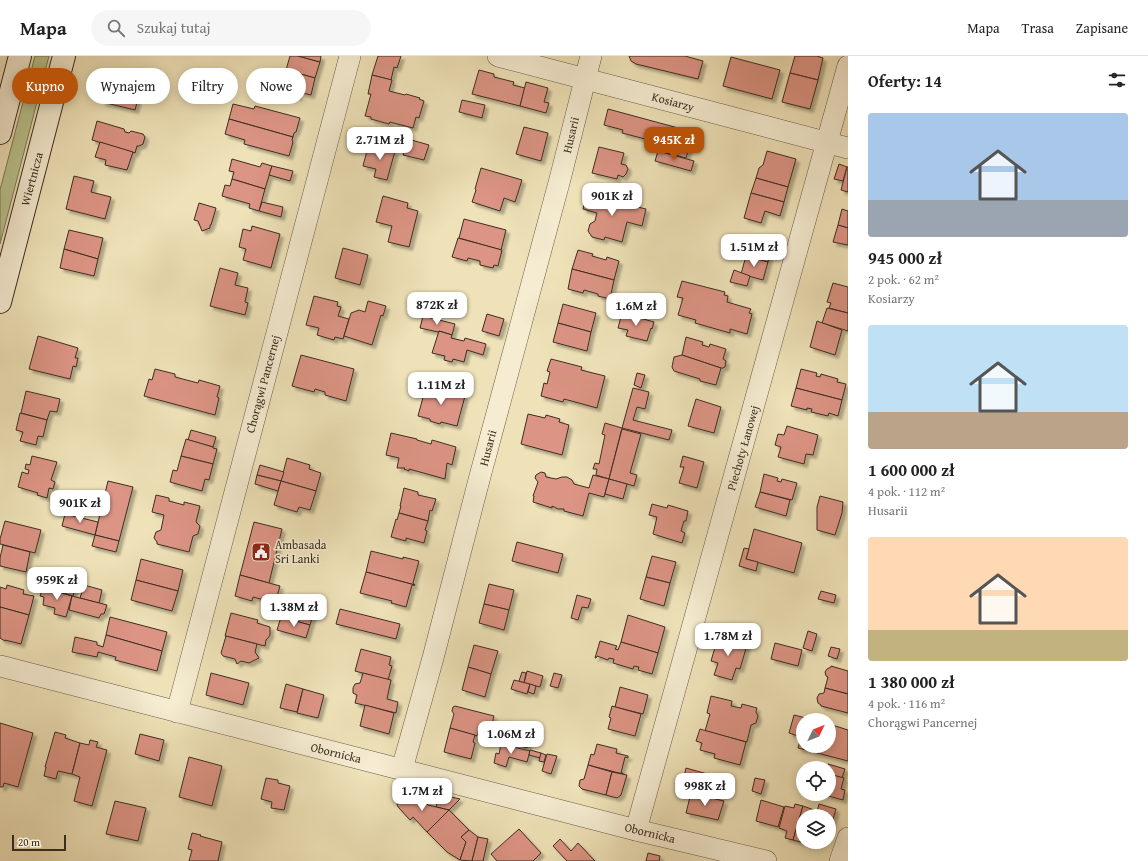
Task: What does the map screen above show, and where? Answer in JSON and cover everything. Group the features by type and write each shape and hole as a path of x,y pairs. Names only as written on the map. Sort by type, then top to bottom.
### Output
{"main road":[{"path":"0,133 20,56"},
{"name":"Wiertnicza","path":"0,302 64,56"}],"street":[{"name":"Chorągwi Pancernej","path":"177,712 350,56"},
{"name":"Kosiarzy","path":"498,56 848,148"},
{"name":"Husarii","path":"402,769 433,658 558,186 590,56"},
{"name":"Piechoty Łanowej","path":"636,830 848,66"},
{"name":"Obornicka","path":"0,666 402,769 739,858 766,861"},
{"path":"840,861 848,838"}],"green space":[{"path":"35,56 49,56 46,68 32,68"},
{"path":"22,104 36,104 0,244 0,190"}],"building":[{"path":"290,56 298,56 320,62 315,78 306,76 306,68 287,68"},
{"path":"298,56 321,56 320,62"},
{"path":"378,56 401,56 397,68 394,67 391,80 372,75"},
{"path":"629,56 685,56 703,61 698,79 636,64 631,61"},
{"path":"795,56 817,56 823,58 818,80 790,73"},
{"path":"731,57 780,70 772,99 723,86"},
{"path":"479,70 494,74 494,77 514,82 513,85 525,88 520,106 472,94"},
{"path":"790,73 818,80 810,109 782,102"},
{"path":"372,75 392,80 389,91 420,98 419,99 424,101 419,118 416,117 413,128 390,122 389,124 365,116 371,94 368,94"},
{"path":"306,76 315,78 311,95 306,94"},
{"path":"526,82 548,88 544,102 549,103 546,113 520,106"},
{"path":"462,100 485,105 482,118 459,112"},
{"path":"110,104 137,104 135,110"},
{"path":"233,104 254,109 255,106 300,118 293,137 229,119"},
{"path":"608,109 693,132 686,158 657,150 657,142 622,133 623,130 604,125"},
{"path":"229,119 293,137 289,156 244,144 245,140 225,134"},
{"path":"97,121 124,129 125,132 129,133 131,131 143,134 145,137 143,144 137,146 135,153 92,140"},
{"path":"524,127 548,133 541,161 516,154"},
{"path":"408,139 429,145 424,160 403,155"},
{"path":"100,142 133,152 127,170 105,165 106,160 95,157"},
{"path":"368,147 381,150 381,147 395,151 387,180 374,177 376,169 363,166"},
{"path":"599,147 624,153 621,164 626,165 628,169 623,177 618,175 617,179 592,173"},
{"path":"658,151 694,161 691,171 655,161"},
{"path":"767,151 796,159 788,187 756,178 759,168 763,165"},
{"path":"232,159 260,167 262,163 272,166 265,189 232,179 234,172 229,171"},
{"path":"839,164 847,167 843,181 834,179"},
{"path":"272,166 293,171 290,181 269,175"},
{"path":"848,167 848,192 841,190"},
{"path":"481,168 522,180 515,202 504,198 500,211 472,202"},
{"path":"74,176 94,181 91,192 111,197 105,219 66,209"},
{"path":"756,178 788,187 784,202 751,193"},
{"path":"232,179 265,189 259,211 249,208 250,204 222,196 225,185 230,186"},
{"path":"587,193 614,200 613,204 621,205 622,203 646,209 642,226 627,222 622,242 605,237 604,240 592,237 588,231 590,224 595,221 597,213 583,209"},
{"path":"751,193 784,202 780,216 765,211 761,223 744,218"},
{"path":"383,196 408,203 407,208 418,211 409,247 388,242 392,226 376,222"},
{"path":"262,202 283,207 281,217 259,211"},
{"path":"199,203 216,208 210,228 202,231 198,221 194,220"},
{"path":"842,209 848,211 848,228 838,225"},
{"path":"464,219 506,230 501,250 459,238"},
{"path":"838,225 848,228 848,245 833,242"},
{"path":"252,226 280,234 271,268 243,260 246,249 239,247 243,229 251,231"},
{"path":"69,230 103,238 98,259 64,249"},
{"path":"458,238 502,250 498,266 494,265 493,268 480,265 480,261 468,258 467,261 452,257"},
{"path":"751,239 772,245 768,262 746,256"},
{"path":"343,248 368,255 360,285 335,278"},
{"path":"64,249 98,259 94,276 60,268"},
{"path":"578,250 593,254 592,256 606,260 607,257 619,261 614,280 572,269"},
{"path":"746,256 768,262 763,280 741,274"},
{"path":"220,268 238,273 235,285 248,288 245,302 248,303 245,315 210,306"},
{"path":"572,269 614,280 610,299 584,290 583,293 568,289"},
{"path":"734,270 750,276 747,286 730,282"},
{"path":"682,281 725,292 724,295 728,296 727,302 751,309 749,313 752,314 747,334 730,329 730,333 695,323 696,320 678,315 683,298 677,297"},
{"path":"833,283 848,287 848,313 829,308 831,303 827,302"},
{"path":"314,296 338,302 337,306 341,307 338,316 349,319 343,339 335,337 334,340 317,335 319,328 306,325"},
{"path":"368,301 386,306 383,316 381,315 372,345 344,336 351,313 359,310 365,312"},
{"path":"563,304 596,313 591,332 558,323"},
{"path":"827,308 848,313 848,331 822,323"},
{"path":"622,313 654,322 647,341 626,336 628,330 618,328"},
{"path":"487,314 504,319 499,336 482,331"},
{"path":"423,316 455,324 452,335 420,328"},
{"path":"817,321 842,330 835,355 810,347"},
{"path":"558,323 591,332 587,351 553,342"},
{"path":"439,331 452,335 451,338 464,341 465,338 486,344 483,355 467,350 464,362 453,359 452,362 444,360 445,356 432,353"},
{"path":"38,336 78,348 75,358 78,358 76,367 73,366 70,379 29,369"},
{"path":"686,337 703,342 702,345 709,347 710,344 726,349 723,359 726,361 725,367 721,368 682,355"},
{"path":"301,355 354,369 346,401 325,395 325,392 315,389 314,392 292,386"},
{"path":"682,355 721,368 716,385 700,381 700,379 674,371 672,367 674,357"},
{"path":"551,359 582,367 581,370 605,376 597,408 564,399 563,402 541,396 544,383 547,384 550,372 547,371"},
{"path":"155,369 175,374 175,377 198,383 199,380 220,386 215,415 144,396 149,379 152,380"},
{"path":"801,369 817,373 816,376 820,377 821,374 838,379 837,382 846,384 842,400 796,388"},
{"path":"637,373 645,375 641,388 634,385"},
{"path":"426,386 439,390 439,388 447,390 447,392 465,396 457,426 441,422 440,424 430,421 430,419 418,416"},
{"path":"633,388 649,392 645,409 637,407 633,420 672,430 669,440 622,428"},
{"path":"796,388 842,400 838,416 829,413 828,416 811,412 812,409 807,408 807,410 791,406"},
{"path":"26,391 60,399 57,412 50,411 47,420 21,413"},
{"path":"696,399 721,407 714,433 688,426"},
{"path":"20,413 47,420 43,437 38,436 36,445 20,441 23,432 16,430"},
{"path":"528,414 545,418 546,415 560,419 559,422 569,425 562,455 521,444"},
{"path":"605,423 622,428 609,479 596,475 597,469 593,469 595,463 599,464 605,435 602,434"},
{"path":"787,426 818,435 813,455 806,454 804,464 778,457 781,447 775,445 778,434 784,435"},
{"path":"622,429 641,434 630,473 637,475 634,486 609,479"},
{"path":"191,430 216,437 213,447 188,440"},
{"path":"391,433 431,444 432,440 456,447 452,465 447,463 445,479 409,469 409,471 404,469 405,468 397,468 399,458 386,455"},
{"path":"186,439 217,449 213,464 181,456"},
{"path":"32,456 57,462 51,480 55,482 53,489 49,488 47,498 37,495 38,493 18,487 22,472 28,474 29,470 25,469 26,464 30,465"},
{"path":"181,456 213,464 209,480 205,479 202,491 170,482 173,470 177,471"},
{"path":"683,456 704,462 697,488 679,483 684,467 680,467"},
{"path":"287,458 310,465 309,469 321,473 316,491 281,481"},
{"path":"260,465 284,472 281,481 257,475"},
{"path":"541,472 545,473 546,477 556,479 567,477 572,480 574,484 589,488 593,475 609,479 604,497 589,493 583,516 564,511 564,509 558,509 552,506 552,508 533,502 533,496 538,482 535,478 536,475"},
{"path":"764,474 778,478 777,481 781,482 782,479 797,483 792,500 760,492"},
{"path":"257,475 281,481 278,491 255,484"},
{"path":"609,479 627,484 623,499 605,494"},
{"path":"108,481 133,487 119,541 95,535"},
{"path":"281,481 316,491 310,510 299,507 297,512 274,505"},
{"path":"404,488 418,492 418,495 436,499 432,511 430,510 428,521 399,513"},
{"path":"760,492 790,500 786,516 755,507"},
{"path":"156,495 169,498 169,501 184,505 184,502 200,506 196,522 200,526 198,534 193,536 189,552 157,544 154,538 156,532 161,530 164,515 152,512"},
{"path":"820,496 843,502 842,513 835,535 817,530 817,507"},
{"path":"652,504 667,508 668,505 688,511 686,521 684,521 681,531 685,533 682,543 653,534 657,517 649,515"},
{"path":"399,513 428,521 425,530 427,531 424,543 406,538 406,541 391,537"},
{"path":"65,514 98,522 95,535 62,526"},
{"path":"5,521 41,530 35,553 0,544"},
{"path":"254,522 282,529 269,583 240,575"},
{"path":"754,529 802,543 794,573 746,559"},
{"path":"95,535 119,541 116,552 92,546"},
{"path":"517,542 563,554 558,573 512,561"},
{"path":"3,545 30,552 26,572 0,566"},
{"path":"744,548 749,549 746,559 758,562 756,571 739,566"},
{"path":"371,551 403,559 403,557 419,561 413,583 415,585 366,572"},
{"path":"652,556 676,562 670,583 646,577"},
{"path":"141,559 183,570 178,591 136,580"},
{"path":"366,572 415,585 412,585 406,607 391,603 392,601 360,593"},
{"path":"240,575 280,586 275,603 253,597 252,601 235,596"},
{"path":"50,576 76,583 73,596 47,588"},
{"path":"646,577 670,583 664,606 640,599"},
{"path":"136,580 178,591 172,611 131,600"},
{"path":"489,584 514,590 509,610 484,604"},
{"path":"7,585 24,590 23,594 34,596 29,615 0,607 0,587 6,589"},
{"path":"84,585 102,590 99,603 80,598"},
{"path":"43,588 72,596 66,617 54,614 55,608 43,605 44,597 40,596"},
{"path":"821,591 836,595 834,603 818,599"},
{"path":"577,595 591,599 588,608 582,607 578,620 571,618"},
{"path":"72,596 107,605 104,614 101,614 99,618 69,610"},
{"path":"284,603 314,611 310,625 281,617"},
{"path":"484,604 509,610 504,630 479,623"},
{"path":"0,607 29,615 21,644 5,641 0,638"},
{"path":"340,609 400,624 396,639 336,624"},
{"path":"231,613 258,620 257,623 270,627 270,635 266,640 265,646 225,636"},
{"path":"628,615 665,627 658,653 621,642"},
{"path":"110,617 167,632 162,651 106,635"},
{"path":"281,617 310,625 306,638 277,630"},
{"path":"808,631 817,634 812,651 803,648"},
{"path":"106,635 162,651 157,671 115,660 116,657 98,652 97,657 72,652 75,637 97,642 97,645 103,647"},
{"path":"226,636 257,644 255,652 259,658 249,663 241,661 237,664 235,659 223,656 221,653"},
{"path":"718,637 747,645 740,669 736,668 732,680 714,675 718,663 711,661"},
{"path":"600,641 617,646 615,649 618,650 621,642 658,653 652,674 638,670 639,667 634,666 633,669 613,663 614,659 609,658 608,660 597,656 595,658"},
{"path":"775,643 802,650 798,666 771,659"},
{"path":"474,645 498,651 491,674 468,667"},
{"path":"831,647 840,649 837,659 828,656"},
{"path":"361,649 391,657 389,665 392,666 388,680 355,671"},
{"path":"831,666 848,671 848,694 825,688 828,677 826,676 825,672"},
{"path":"468,667 491,674 485,697 462,690"},
{"path":"527,671 543,676 540,687 524,683"},
{"path":"522,672 526,673 524,683 519,681"},
{"path":"211,673 249,683 243,705 206,695"},
{"path":"363,673 391,680 387,699 398,702 396,713 355,703 357,695 353,693 353,688 355,684 360,683"},
{"path":"554,673 562,675 558,688 550,686"},
{"path":"514,680 530,684 527,694 511,689"},
{"path":"286,684 303,689 297,712 280,708"},
{"path":"530,684 536,686 534,694 528,692"},
{"path":"620,687 648,695 643,714 615,707"},
{"path":"825,688 848,694 848,713 821,706 818,703 817,698 819,694 824,693"},
{"path":"303,689 324,695 318,718 297,713"},
{"path":"711,696 732,701 731,706 741,708 742,704 757,708 756,712 758,716 756,723 751,725 747,742 705,731 710,714 707,713"},
{"path":"365,705 394,713 389,734 360,726"},
{"path":"455,706 494,716 491,728 483,726 479,728 477,736 450,728 454,714 452,711 453,707"},
{"path":"612,706 641,714 635,736 608,729"},
{"path":"794,715 796,716 796,735 789,733"},
{"path":"0,723 33,733 18,787 4,783 3,787 0,787"},
{"path":"504,724 531,731 527,748 500,741"},
{"path":"836,726 848,730 848,761 817,753 836,753"},
{"path":"450,728 475,735 473,742 475,743 471,759 444,752"},
{"path":"700,729 746,742 740,765 714,758 715,754 700,750 702,743 696,741"},
{"path":"55,732 66,735 65,738 80,743 72,774 58,771 56,779 44,776 45,767"},
{"path":"140,734 164,740 159,761 135,754"},
{"path":"90,740 98,742 96,747 107,750 92,806 74,801 80,777 72,774 80,743 89,745"},
{"path":"501,744 530,751 527,762 509,757 506,767 494,763 496,753 499,754"},
{"path":"597,744 617,749 616,753 628,756 628,758 625,757 621,773 623,774 588,765 591,754 594,755"},
{"path":"530,750 541,753 540,758 529,755"},
{"path":"541,753 546,755 544,762 539,761"},
{"path":"547,754 557,756 551,774 542,771"},
{"path":"189,757 222,766 212,806 179,797"},
{"path":"588,765 612,772 606,795 582,789 579,786 580,780 584,779"},
{"path":"836,766 845,769 842,778 836,776"},
{"path":"686,768 718,777 712,798 681,790"},
{"path":"612,772 627,775 621,795 617,798 606,795"},
{"path":"836,776 844,778 841,789 845,790 843,800 836,798"},
{"path":"266,778 278,780 278,783 290,786 284,810 271,808 272,802 261,799"},
{"path":"755,778 765,780 761,794 752,791"},
{"path":"691,793 724,801 718,820 686,813"},
{"path":"439,794 460,799 449,810 436,807"},
{"path":"419,796 428,805 449,810 427,832 413,817 410,820 397,805 398,801 401,799 413,801"},
{"path":"761,800 784,807 778,827 756,821"},
{"path":"115,801 146,808 138,841 106,834"},
{"path":"795,804 803,806 802,809 796,809 796,830 793,840 785,838 787,831 779,828 785,806 794,808"},
{"path":"819,804 836,809 818,809"},
{"path":"803,806 811,809 802,809"},
{"path":"449,810 469,830 461,837 466,842 460,860 447,852 427,832"},
{"path":"519,829 541,853 533,861 497,861 491,854"},
{"path":"469,830 478,837 472,861 460,860 466,842 461,837"},
{"path":"796,830 796,841 793,840"},
{"path":"192,833 222,842 218,861 189,861 192,850 188,849"},
{"path":"478,837 488,839 483,861 472,861"},
{"path":"560,839 571,851 578,843 595,861 567,861 553,846"},
{"path":"648,853 660,856 659,861 646,861"}],"place":[{"name":"Ambasada Sri Lanki","path":"261,552"}]}
